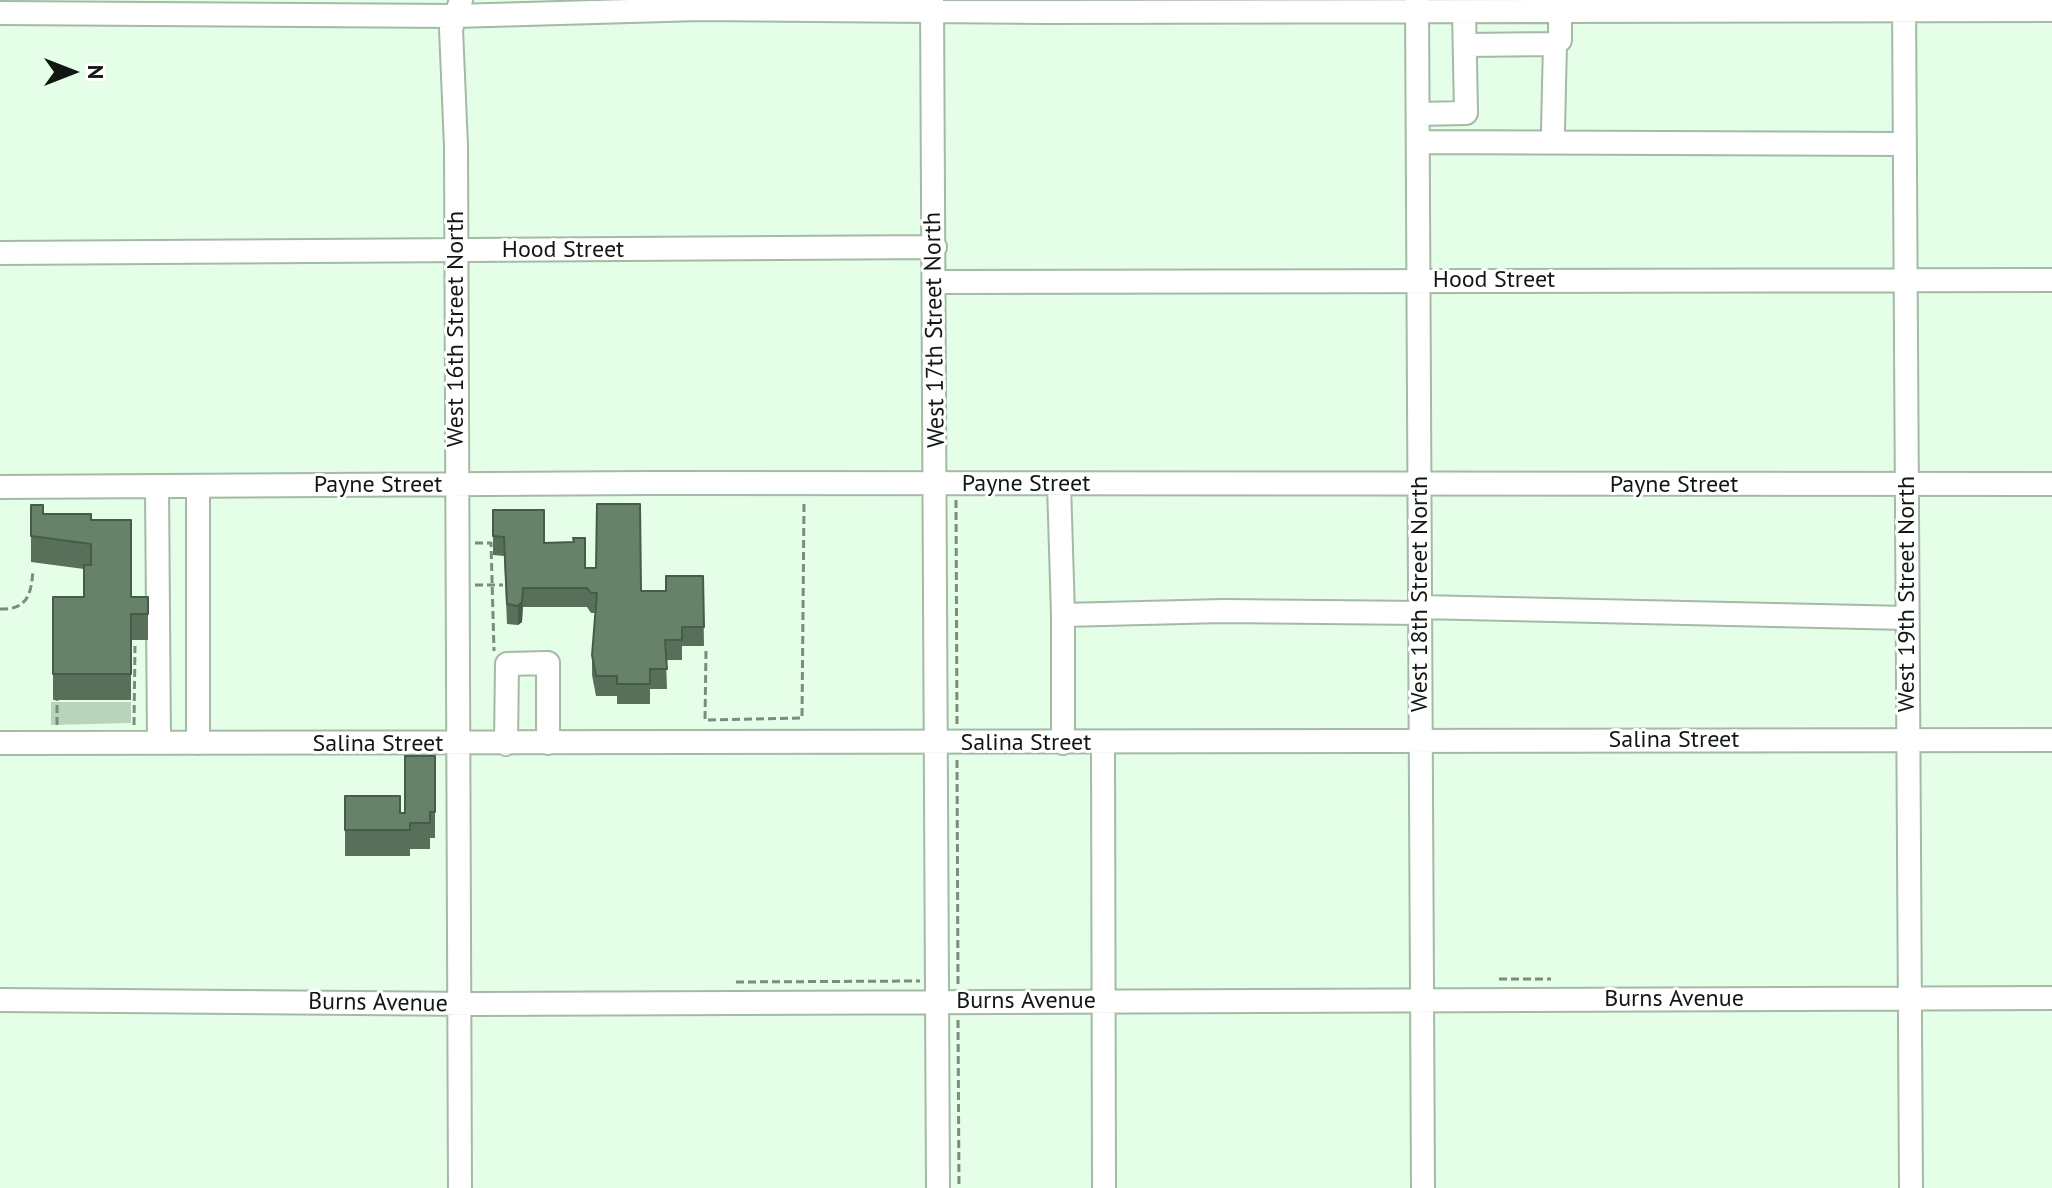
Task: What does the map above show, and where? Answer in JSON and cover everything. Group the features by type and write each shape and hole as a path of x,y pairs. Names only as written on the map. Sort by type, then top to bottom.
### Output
{"street":[{"path":"0,13 80,7 458,8 700,4 1417,6 1464,12 1904,6 2052,10"},
{"name":"West 17th Street North","path":"932,6 937,484 938,1188"},
{"name":"West 18th Street North","path":"1417,6 1423,1188"},
{"name":"West 19th Street North","path":"1904,6 1911,1188"},
{"name":"West 16th Street North","path":"458,8 451,29 457,484 460,1188"},
{"path":"1418,114 1466,113 1464,12"},
{"path":"1465,45 1555,44 1560,40 1560,12"},
{"path":"1553,129 1555,44"},
{"path":"1418,142 1905,144"},
{"name":"Hood Street","path":"0,253 935,247"},
{"name":"Hood Street","path":"935,282 2052,280"},
{"path":"1059,484 1063,743"},
{"name":"Payne Street","path":"0,487 2052,484"},
{"path":"157,486 159,743"},
{"path":"198,486 198,743"},
{"path":"1063,615 1420,610 1907,618"},
{"path":"506,744 507,664 548,663 548,743"},
{"name":"Salina Street","path":"0,743 458,745 2052,740"},
{"path":"1103,743 1104,1188"},
{"name":"Burns Avenue","path":"0,1000 459,1004 2052,998"}],"path":[{"path":"706,651 705,720 802,718 804,503"},
{"path":"467,543 491,543 494,654"},
{"path":"0,609 13,609 24,604 31,595 33,571"},
{"path":"467,584 503,585"},
{"path":"134,725 135,646"},
{"path":"57,700 57,726"},
{"path":"730,982 921,981"}],"green space":[{"path":"51,702 131,702 131,723 51,725"}],"building":[{"path":"597,504 640,504 641,591 666,591 666,576 703,576 704,627 682,627 682,640 665,640 667,669 650,669 650,684 617,684 617,676 596,676 592,655 597,593 591,593 587,588 523,588 522,602 518,606 507,604 504,537 493,536 493,510 544,510 544,543 574,542 573,538 585,538 585,568 596,568"},
{"path":"31,505 43,505 43,514 91,514 91,520 131,520 131,597 148,597 148,614 131,614 131,674 53,674 53,597 84,597 84,565 91,565 91,544 31,536"},
{"path":"405,756 435,756 435,812 430,812 430,823 410,823 410,830 345,830 345,796 400,796 400,813 405,813"}]}
